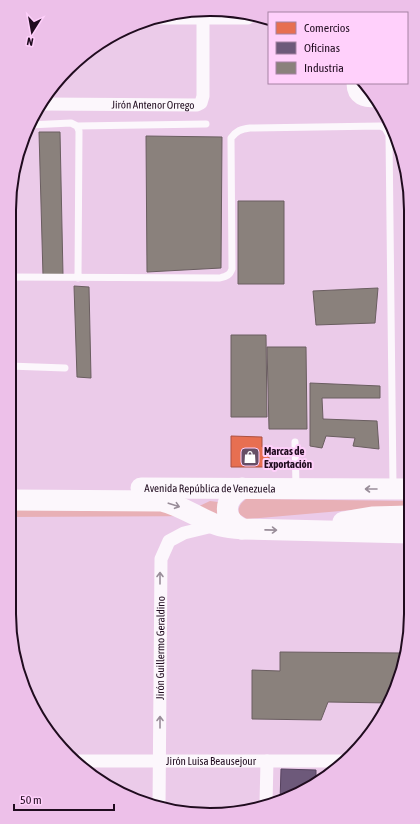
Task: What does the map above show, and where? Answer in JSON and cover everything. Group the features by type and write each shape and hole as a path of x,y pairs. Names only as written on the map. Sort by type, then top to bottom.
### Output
{"main road":[{"name":"Avenida República de Venezuela","path":"16,487 402,489"},
{"path":"242,488 234,493 229,500 227,509 229,518 234,525 242,529"},
{"name":"Avenida República de Venezuela","path":"16,500 162,501 184,508 218,525 242,529 404,533"},
{"name":"Avenida República de Venezuela","path":"314,530 349,520 372,517 404,516"}],"street":[{"path":"182,18 233,18"},
{"name":"Jirón Antenor Orrego","path":"48,104 197,105 201,103 203,96 203,19"},
{"path":"353,84 353,90 359,98 370,101"},
{"name":"Jirón Guillermo Geraldino","path":"159,801 161,559 169,541 184,533 218,525"},
{"name":"Jirón Luisa Beausejour","path":"83,761 337,761"},
{"path":"266,799 267,761"}],"lane":[{"path":"36,125 71,123 77,126 206,124"},
{"path":"77,126 79,131 78,278"},
{"path":"16,277 226,277 232,269 231,138 235,133 241,129 250,128 380,126 385,128 387,132"},
{"path":"389,136 402,489"},
{"path":"16,366 65,368"},
{"path":"295,442 296,488"}],"shaded area":[{"path":"246,499 404,501 404,506 247,519 239,514 239,509 242,502"},
{"path":"210,501 218,502 217,516 16,517 16,510 195,508"}],"building: Comercios":[{"name":"Marcas de Exportación","path":"231,436 262,437 262,447 269,447 269,467 231,467"}],"building: Oficinas":[{"path":"281,769 316,770 316,776 296,788 280,795"}],"building: Industria":[{"path":"39,132 60,132 63,275 43,276"},
{"path":"146,136 222,137 221,268 147,272"},
{"path":"238,201 284,201 284,284 238,284"},
{"path":"74,286 89,287 91,378 77,377"},
{"path":"378,288 375,323 316,325 313,291"},
{"path":"231,335 266,335 267,417 231,417"},
{"path":"267,347 306,347 307,429 269,429"},
{"path":"310,383 380,386 380,398 322,398 323,419 377,421 379,449 353,446 355,438 326,436 322,448 310,446"},
{"path":"280,652 400,653 394,676 382,703 328,702 321,720 252,719 252,670 280,671"}],"place":[{"name":"Marcas de Exportación","path":"250,457"}]}
